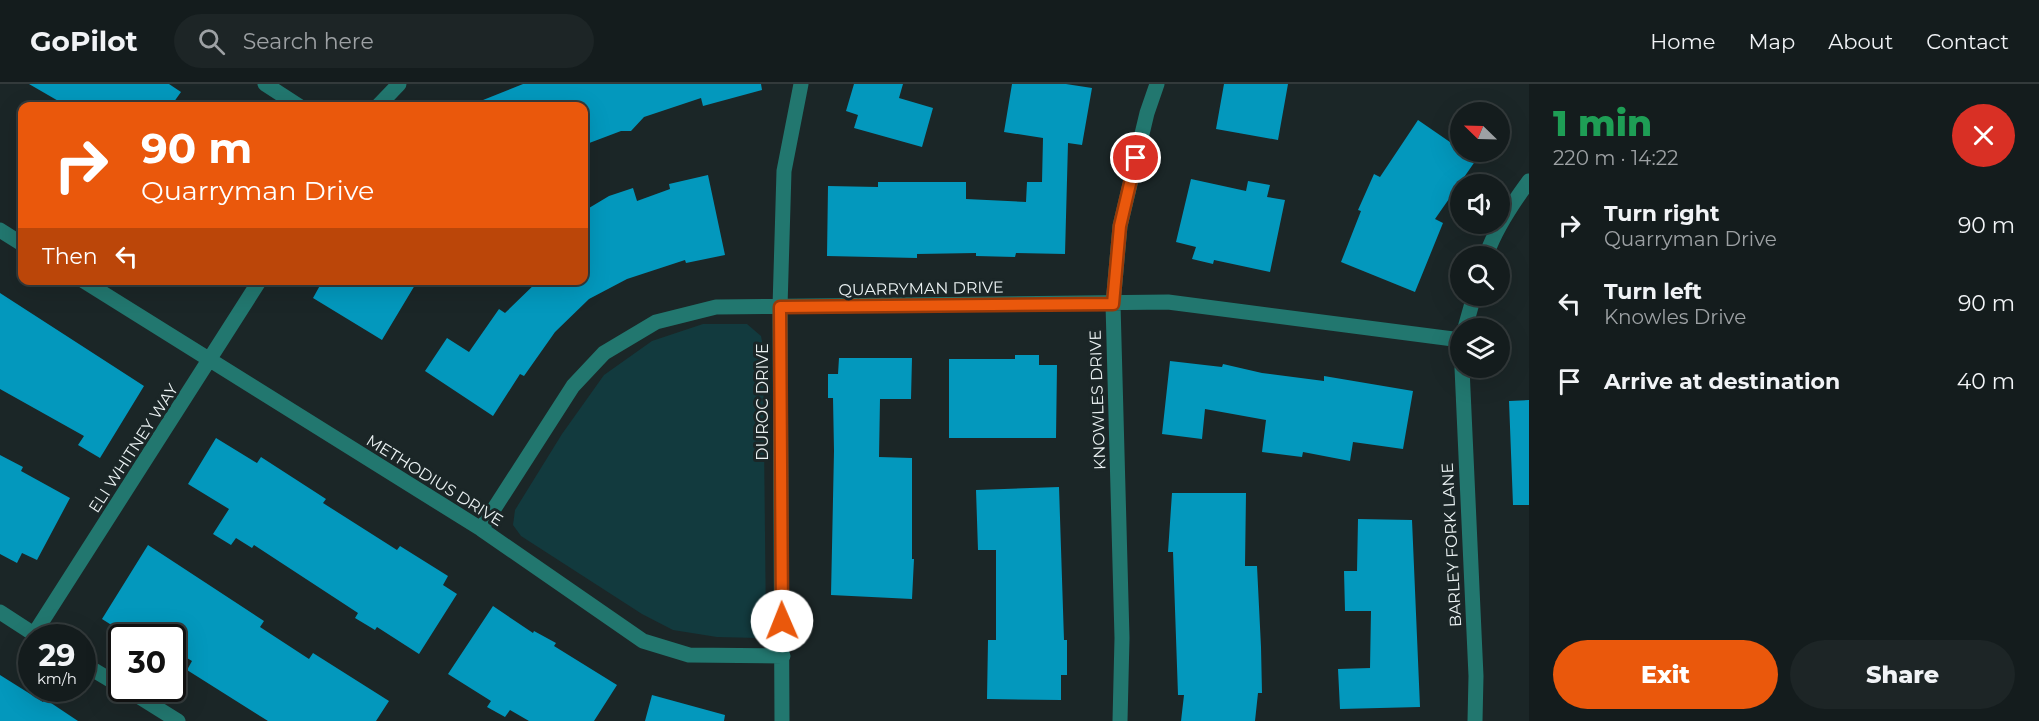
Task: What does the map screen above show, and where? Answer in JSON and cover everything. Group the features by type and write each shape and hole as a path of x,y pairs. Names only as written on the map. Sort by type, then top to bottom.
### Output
{"street":[{"path":"265,84 293,102"},
{"path":"382,102 399,84"},
{"name":"DUROC DRIVE","path":"782,721 780,307 784,171 801,84"},
{"name":"KNOWLES DRIVE","path":"1120,721 1122,638 1113,304 1120,226 1147,113 1157,84"},
{"path":"1491,246 1502,222 1529,181"},
{"path":"0,230 18,241"},
{"name":"METHODIUS DRIVE","path":"90,285 481,529 643,641 689,655 783,656"},
{"name":"ELI WHITNEY WAY","path":"45,624 257,285"},
{"name":"QUARRYMAN DRIVE","path":"481,529 573,386 604,354 656,322 716,307 1168,303 1450,339"},
{"name":"BARLEY FORK LANE","path":"1462,378 1476,676 1475,721"},
{"path":"0,612 18,624"},
{"path":"146,702 178,721"}],"shaded area":[{"path":"703,324 747,324 761,336 763,347 766,627 759,638 717,637 673,630 642,614 521,536 513,525 515,510 562,434 604,375 652,341"}],"building":[{"path":"29,84 169,84 181,92 174,102 60,102"},
{"path":"523,84 761,84 762,90 703,106 701,98 644,117 631,131 621,131 588,143 588,102 478,102"},
{"path":"854,84 903,84 899,98 933,108 922,147 854,128 858,115 846,111"},
{"path":"1012,84 1066,84 1092,88 1082,145 1068,143 1065,254 1016,253 1015,257 976,256 976,253 917,254 917,258 827,256 828,186 878,187 878,182 966,182 966,199 1026,202 1027,182 1042,182 1043,138 1004,132"},
{"path":"1224,84 1288,84 1278,140 1216,129"},
{"path":"1418,120 1450,142 1450,162 1475,162 1466,174 1450,174 1450,197 1435,219 1443,223 1415,292 1341,262 1361,211 1358,210 1374,174 1380,177"},
{"path":"708,175 725,255 686,263 685,260 627,279 589,299 555,332 524,376 520,374 493,416 425,371 447,338 469,352 499,309 505,313 534,285 588,285 588,209 609,196 633,188 637,201 670,189 669,184"},
{"path":"1191,179 1246,191 1248,181 1270,185 1267,197 1285,200 1270,272 1214,260 1213,264 1192,259 1196,247 1176,242"},
{"path":"320,285 415,285 382,340 313,298"},
{"path":"0,293 144,386 100,458 78,445 84,436 0,389"},
{"path":"1015,355 1039,355 1039,365 1057,365 1056,438 949,438 949,359 1015,359"},
{"path":"839,358 912,358 911,399 880,399 879,457 912,458 912,559 914,559 912,599 831,595 834,451 833,398 828,398 828,374 838,374"},
{"path":"1170,361 1222,367 1223,364 1262,373 1324,381 1324,376 1413,391 1403,449 1353,442 1350,461 1303,452 1302,457 1262,452 1266,420 1205,409 1202,439 1162,434"},
{"path":"1529,400 1529,505 1513,505 1509,401"},
{"path":"216,438 257,463 261,457 326,499 323,503 397,550 400,546 448,576 443,585 457,594 419,654 377,627 375,630 355,618 358,613 254,545 252,548 236,538 231,545 213,534 229,509 188,484"},
{"path":"0,455 23,467 21,471 70,498 37,560 22,553 17,563 0,554"},
{"path":"1059,487 1064,640 1067,640 1067,675 1061,675 1061,700 987,699 988,640 996,640 996,550 978,550 976,490"},
{"path":"1172,493 1246,493 1245,566 1257,566 1261,647 1262,693 1258,693 1255,721 1181,721 1184,695 1178,695 1173,552 1168,552"},
{"path":"1358,519 1412,520 1420,707 1340,709 1338,669 1370,668 1371,611 1345,611 1344,571 1357,571"},
{"path":"148,545 264,621 260,627 309,659 313,653 389,701 376,721 268,721 187,670 192,661 186,657 186,624 110,624 102,619"},
{"path":"493,606 533,633 534,631 556,643 554,646 617,685 594,721 529,721 510,710 505,717 487,707 491,701 448,674"},
{"path":"0,675 18,686 18,702 50,702 78,721 0,721"},
{"path":"652,695 725,715 724,721 645,721"}],"route":[{"path":"782,621 780,307 1113,304 1120,226 1136,158"}]}
